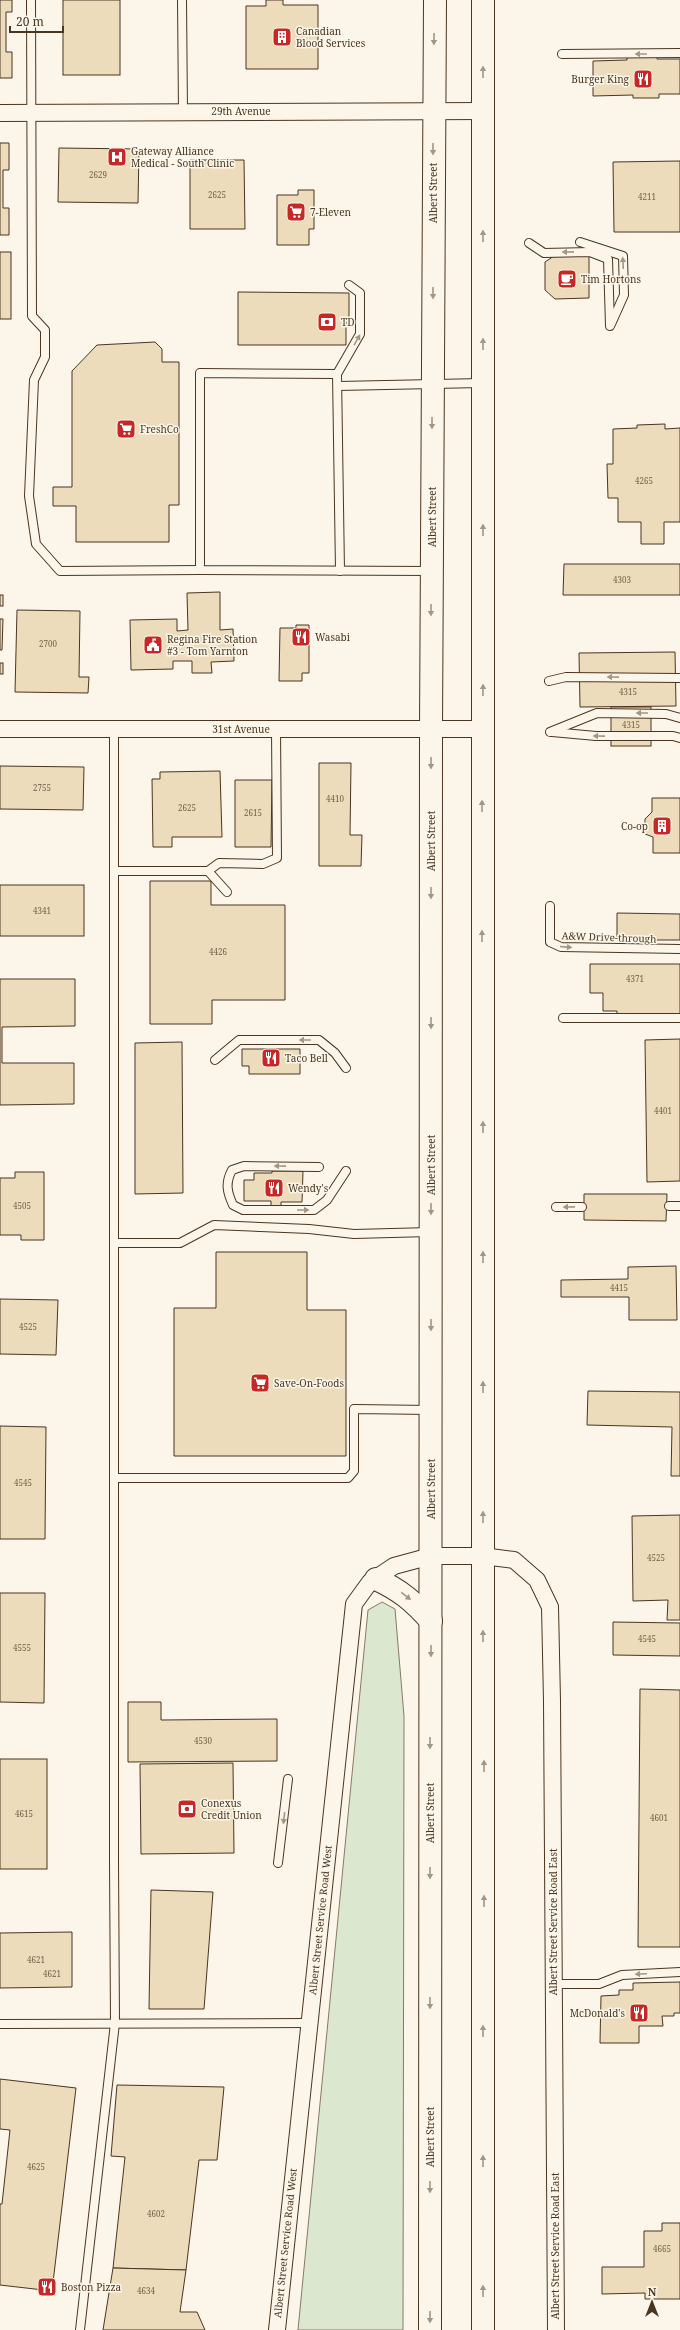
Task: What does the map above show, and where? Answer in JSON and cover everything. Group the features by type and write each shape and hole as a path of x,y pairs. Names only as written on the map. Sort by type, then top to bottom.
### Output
{"main road":[{"name":"Albert Street","path":"430,2330 431,729 435,0"},
{"path":"483,0 483,2330"},
{"path":"376,1579 398,1590 412,1600 431,1621"}],"street":[{"name":"29th Avenue","path":"0,113 482,111"},
{"name":"31st Avenue","path":"0,729 482,729"},
{"name":"Albert Street Service Road East","path":"431,1556 483,1556 514,1560 537,1580 550,1607 552,1701 556,2330"},
{"name":"Albert Street Service Road West","path":"277,2330 308,2023 354,1604 370,1582 394,1566 431,1556"}],"lane":[{"path":"31,0 32,316 45,330 45,357 34,380 29,488 36,544 60,571 432,571"},
{"path":"182,0 183,112"},
{"path":"562,54 680,54"},
{"path":"529,243 544,253 590,252 608,259 610,326 624,295 623,256 580,242"},
{"path":"340,571 337,374 360,334 360,293 349,285"},
{"path":"200,570 200,373 337,374"},
{"path":"338,386 482,383"},
{"path":"549,681 566,677 680,678"},
{"path":"680,718 666,714 596,714 550,732 596,736 673,736 680,738"},
{"path":"80,2330 116,2023 114,1861 114,729"},
{"path":"114,871 208,871 219,863 263,864 277,858 276,729"},
{"path":"208,871 227,892"},
{"name":"A&W Drive-through","path":"550,906 550,942 561,947 680,949"},
{"path":"563,1018 680,1018"},
{"path":"215,1060 239,1040 319,1040 335,1053 346,1068"},
{"path":"319,1167 244,1166 232,1170 228,1179 227,1193 233,1205 243,1210 314,1210 327,1200 346,1171"},
{"path":"669,1206 680,1206"},
{"path":"556,1207 582,1207"},
{"path":"115,1243 180,1243 214,1225 309,1229 354,1234 431,1232"},
{"path":"115,1478 348,1478 354,1471 354,1409 431,1410"},
{"path":"278,1863 288,1779"},
{"path":"553,1984 599,1984 622,1974 680,1972"},
{"path":"0,2024 308,2023"}],"green space":[{"path":"382,1602 395,1609 404,1716 403,2330 298,2330 368,1610"}],"building":[{"path":"0,0 12,0 12,12 6,12 6,52 12,52 12,78 0,78"},
{"path":"63,0 120,0 120,75 63,75"},
{"name":"Canadian Blood Services","path":"266,0 283,0 283,5 318,5 318,69 246,69 246,6 266,6"},
{"path":"657,54 657,59 680,59 680,94 659,94 659,98 633,98 633,95 593,96 593,61 627,60 627,55"},
{"path":"0,143 9,143 9,170 3,170 3,208 9,208 9,235 0,235"},
{"path":"59,148 139,149 138,203 58,202"},
{"path":"190,160 244,160 245,229 190,229"},
{"path":"680,161 680,232 614,232 613,162"},
{"name":"7-Eleven","path":"298,190 314,190 314,229 309,229 309,245 277,245 277,195 298,195"},
{"path":"0,252 11,252 11,319 0,319"},
{"path":"589,255 589,298 555,299 545,290 545,262 554,256"},
{"path":"238,292 349,293 349,319 346,319 346,345 238,345"},
{"name":"FreshCo","path":"155,342 162,349 162,362 179,362 179,505 169,505 169,542 76,542 76,506 53,506 53,487 72,487 72,371 97,345"},
{"path":"665,424 665,429 680,428 680,522 664,522 664,544 641,544 641,522 618,522 618,498 608,498 607,464 613,464 613,429 637,428 637,425"},
{"path":"564,564 680,564 680,595 563,595"},
{"path":"220,592 220,630 233,629 234,661 211,662 212,673 192,673 192,661 173,661 173,669 131,670 130,620 177,619 177,631 188,630 187,593"},
{"path":"0,595 3,595 3,606 0,606"},
{"path":"17,610 80,611 79,677 89,677 88,693 15,692"},
{"path":"0,619 3,619 2,650 0,650"},
{"path":"296,625 309,625 309,673 302,673 302,681 279,681 280,628 296,628"},
{"path":"675,652 676,706 580,707 579,653"},
{"path":"0,663 3,663 3,674 0,674"},
{"path":"611,707 651,707 651,746 611,746"},
{"path":"319,763 351,763 350,835 362,835 361,866 319,866"},
{"path":"0,766 84,767 83,810 0,809"},
{"path":"220,771 222,837 172,837 172,847 153,847 152,779 160,779 160,772"},
{"path":"235,780 272,780 271,847 235,847"},
{"name":"Co-op","path":"652,798 680,798 680,853 653,853 653,837 645,834 645,819 652,812"},
{"path":"150,881 211,881 211,905 285,905 285,1000 212,1000 212,1024 150,1024"},
{"path":"0,885 84,885 84,936 0,936"},
{"path":"617,913 680,914 680,940 617,940"},
{"path":"590,964 680,964 680,1014 617,1014 617,1011 603,1011 603,993 590,993"},
{"path":"0,979 75,979 75,1026 2,1027 2,1063 74,1063 74,1104 0,1105"},
{"path":"680,1039 680,1181 647,1182 645,1040"},
{"path":"182,1042 183,1193 135,1194 135,1043"},
{"name":"Taco Bell","path":"242,1049 300,1049 300,1074 249,1074 249,1066 242,1066"},
{"name":"Wendy's","path":"272,1171 303,1171 302,1202 281,1202 281,1206 271,1206 271,1201 244,1201 244,1180 254,1180 254,1173 272,1173"},
{"path":"15,1172 44,1172 44,1240 21,1240 21,1235 0,1235 0,1178 15,1178"},
{"path":"584,1194 667,1194 666,1221 584,1220"},
{"name":"Save-On-Foods","path":"216,1252 307,1252 307,1310 346,1310 346,1456 174,1456 174,1308 216,1308"},
{"path":"676,1266 677,1320 629,1320 629,1297 561,1297 561,1280 628,1279 628,1267"},
{"path":"0,1299 58,1300 56,1355 0,1354"},
{"path":"588,1391 680,1392 680,1476 671,1476 672,1427 587,1425"},
{"path":"0,1426 46,1427 45,1539 0,1539"},
{"path":"680,1515 680,1620 667,1620 668,1600 633,1601 632,1516"},
{"path":"0,1593 45,1593 44,1703 0,1702"},
{"path":"613,1622 680,1623 680,1656 613,1655"},
{"path":"640,1689 680,1690 680,1947 638,1947"},
{"path":"128,1702 161,1702 161,1720 277,1719 277,1761 128,1762"},
{"path":"0,1759 47,1759 47,1869 0,1869"},
{"name":"Conexus Credit Union","path":"233,1763 234,1853 141,1854 140,1764"},
{"path":"151,1890 213,1892 204,2009 149,2009"},
{"path":"72,1932 72,1987 0,1988 0,1933"},
{"name":"McDonald's","path":"680,1982 680,2013 674,2013 674,2016 662,2016 663,2026 639,2026 639,2043 600,2043 601,1996 619,1995 619,1990 633,1990 633,1983"},
{"path":"0,2079 76,2088 52,2291 0,2285 0,2204 2,2204 10,2130 0,2129"},
{"path":"117,2085 224,2087 217,2160 199,2160 186,2270 113,2268 125,2157 111,2156"},
{"path":"662,2223 680,2223 680,2299 645,2299 645,2293 602,2294 602,2267 644,2267 644,2231 662,2231"},
{"path":"113,2268 186,2270 180,2312 197,2312 205,2330 103,2330"}],"place":[{"name":"Canadian Blood Services","path":"282,37"},
{"name":"Burger King","path":"643,79"},
{"name":"Gateway Alliance Medical - South Clinic","path":"117,157"},
{"name":"7-Eleven","path":"296,212"},
{"name":"Tim Hortons","path":"567,279"},
{"name":"TD","path":"327,322"},
{"name":"FreshCo","path":"126,429"},
{"name":"Wasabi","path":"301,637"},
{"name":"Regina Fire Station #3 - Tom Yarnton","path":"153,645"},
{"name":"Co-op","path":"662,826"},
{"name":"Taco Bell","path":"271,1058"},
{"name":"Wendy's","path":"274,1188"},
{"name":"Save-On-Foods","path":"260,1383"},
{"name":"Conexus Credit Union","path":"187,1809"},
{"name":"McDonald's","path":"639,2013"},
{"name":"Boston Pizza","path":"47,2287"}]}
